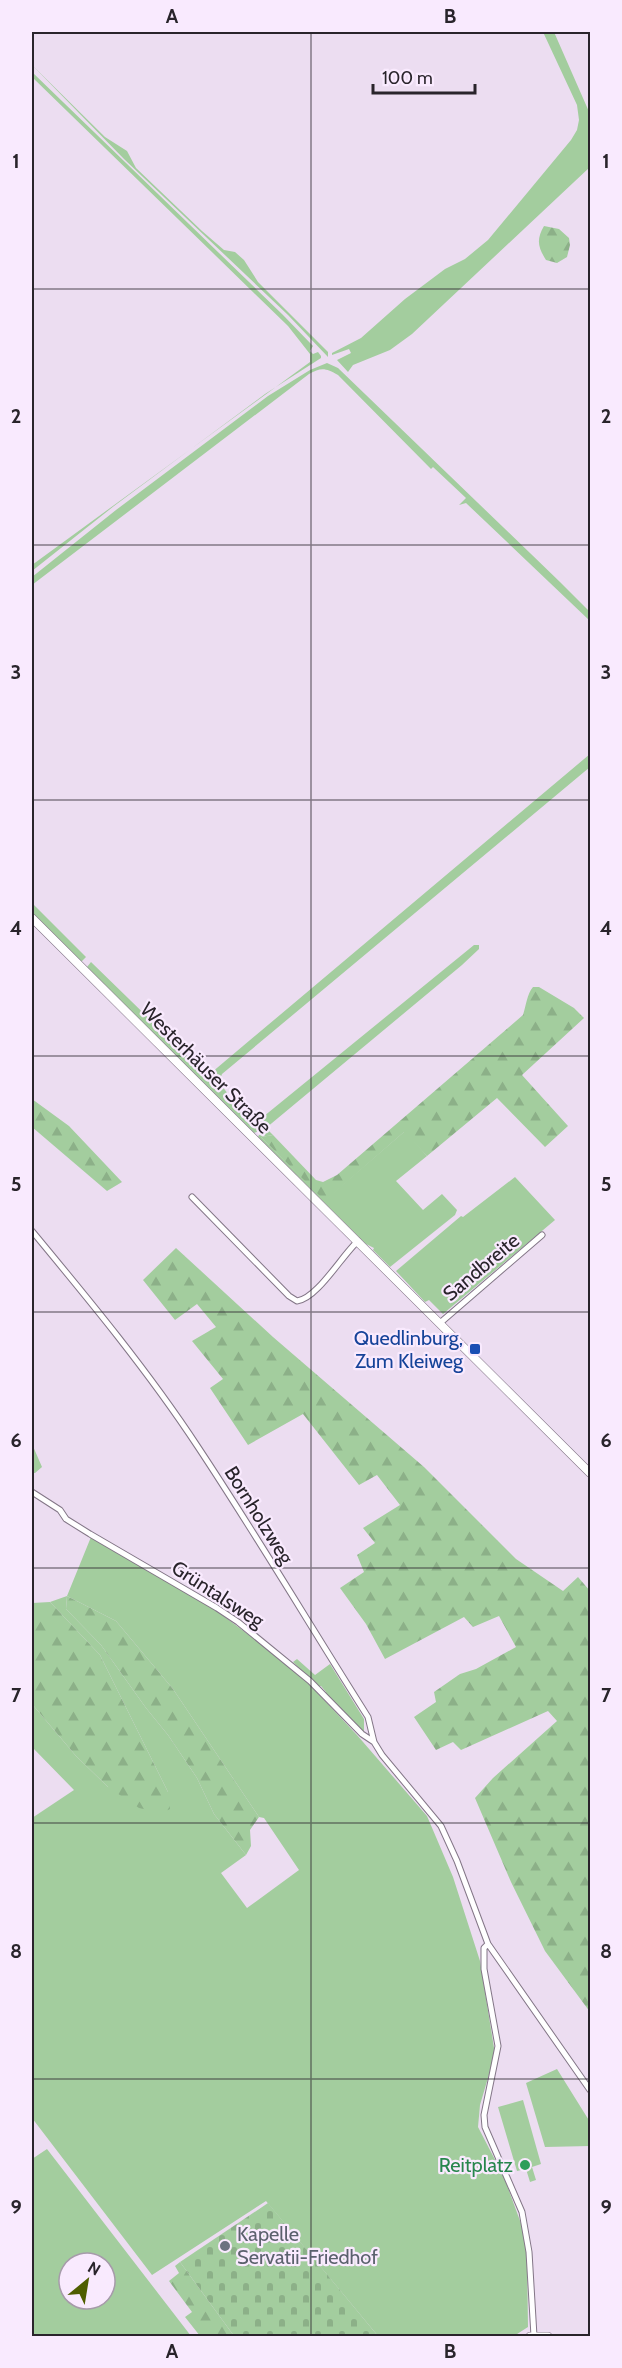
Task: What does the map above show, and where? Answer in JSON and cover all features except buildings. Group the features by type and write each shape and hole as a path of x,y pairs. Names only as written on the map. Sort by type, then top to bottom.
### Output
{"main road":[{"name":"Westerhäuser Straße","path":"32,918 591,1473"}],"street":[{"path":"192,1197 289,1296 297,1301 305,1299 337,1268 358,1241"},
{"name":"Bornholzweg","path":"32,1231 107,1322 197,1446 368,1717 374,1742 399,1778 441,1826 457,1861 488,1944"},
{"name":"Sandbreite","path":"440,1323 542,1235"},
{"name":"Grüntalsweg","path":"32,1492 60,1510 66,1519 231,1617 288,1661 362,1734 374,1742"},
{"path":"548,2337 532,2336 529,2252 522,2212 485,2127 484,2115 498,2046 484,1969 483,1948 488,1944 591,2090"}],"green space":[{"path":"543,32 554,32 590,114 590,167 412,334 390,350 353,365 348,372 337,360 351,353 349,349 332,355 332,353 361,338 405,299 445,269 465,259 488,240 577,130 579,120 577,105"},
{"path":"32,65 105,137 127,151 136,168 202,231 224,250 235,252 244,260 258,282 328,352 328,357 288,315 124,159"},
{"path":"32,72 282,314 313,346 310,351 313,354 318,352 321,358 275,388 310,362 310,354 288,326 32,77"},
{"path":"544,226 559,229 569,238 567,257 557,263 546,260 540,247 539,239"},
{"path":"327,363 338,368 560,582 590,612 590,621 466,503 459,505 466,498 433,467 431,469 338,375 324,369 309,374 32,585 32,577 116,510 268,396 310,370"},
{"path":"275,388 190,449 265,394"},
{"path":"190,449 114,506 32,571 32,565"},
{"path":"590,754 590,767 222,1074 219,1082 231,1098 258,1121 474,945 479,945 479,949 462,965 266,1128 273,1135 261,1137 325,1200 405,1131 427,1156 396,1181 423,1210 442,1194 457,1210 455,1215 390,1267 373,1250 374,1248 366,1244 258,1137 259,1131 254,1133 87,967 91,962 204,1072 211,1073"},
{"path":"32,903 86,957 81,962 32,913"},
{"path":"533,987 539,987 574,1008 584,1018 522,1075 568,1126 545,1147 497,1098 427,1156 404,1132 325,1201 261,1137 273,1135 316,1180 323,1182 337,1175 523,1015"},
{"path":"32,1099 69,1126 122,1182 107,1191 32,1127"},
{"path":"515,1177 555,1220 443,1314 429,1300 425,1302 396,1271 461,1216 463,1217"},
{"path":"176,1248 273,1337 424,1467 516,1559 563,1591 578,1577 590,1591 590,2012 545,1951 511,1882 475,1798 493,1778 557,1721 548,1711 461,1750 453,1742 436,1750 414,1717 436,1702 434,1692 460,1674 476,1669 516,1647 499,1616 473,1627 464,1617 385,1659 366,1624 340,1588 364,1572 357,1555 375,1543 363,1528 400,1505 377,1475 359,1485 303,1414 248,1445 210,1388 223,1379 192,1341 216,1327 197,1304 175,1320 143,1280"},
{"path":"32,1444 42,1467 35,1473 32,1473"},
{"path":"91,1537 214,1609 289,1665 312,1687 427,1816 453,1877 480,1961 495,2054 480,2105 478,2127 504,2177 523,2229 527,2255 528,2327 514,2336 378,2336 266,2201 152,2275 32,2118 32,1818 74,1790 32,1747 32,1704 76,1756 108,1787 168,1792 100,1655 50,1602 67,1596","holes":["67,1596 116,1621 173,1689 259,1817 264,1818 299,1870 247,1908 221,1873 246,1855 214,1814 197,1778 168,1735 101,1645 66,1609"]},
{"path":"67,1596 116,1621 173,1689 259,1817 250,1830 251,1846 246,1855 214,1814 197,1778 168,1735 101,1645 66,1609"},
{"path":"50,1602 100,1655 168,1792 170,1809 162,1813 139,1808 108,1787 76,1756 32,1704 32,1603"},
{"path":"297,1659 315,1675 330,1664 364,1719 364,1731 362,1732 321,1686 318,1687 293,1662"},
{"path":"557,2069 590,2122 590,2146 545,2147 526,2083"},
{"path":"523,2100 541,2164 532,2167 536,2180 530,2182 526,2169 517,2171 498,2107"},
{"path":"47,2149 191,2336 32,2336 32,2159"},
{"path":"268,2203 378,2336 234,2336 180,2262"},
{"path":"180,2262 234,2336 200,2336 185,2317 192,2312 169,2281 179,2273 175,2266"}],"place":[{"name":"Quedlinburg, Zum Kleiweg","path":"475,1349"},
{"name":"Reitplatz","path":"525,2165"},
{"name":"Kapelle Servatii-Friedhof","path":"225,2246"}]}
